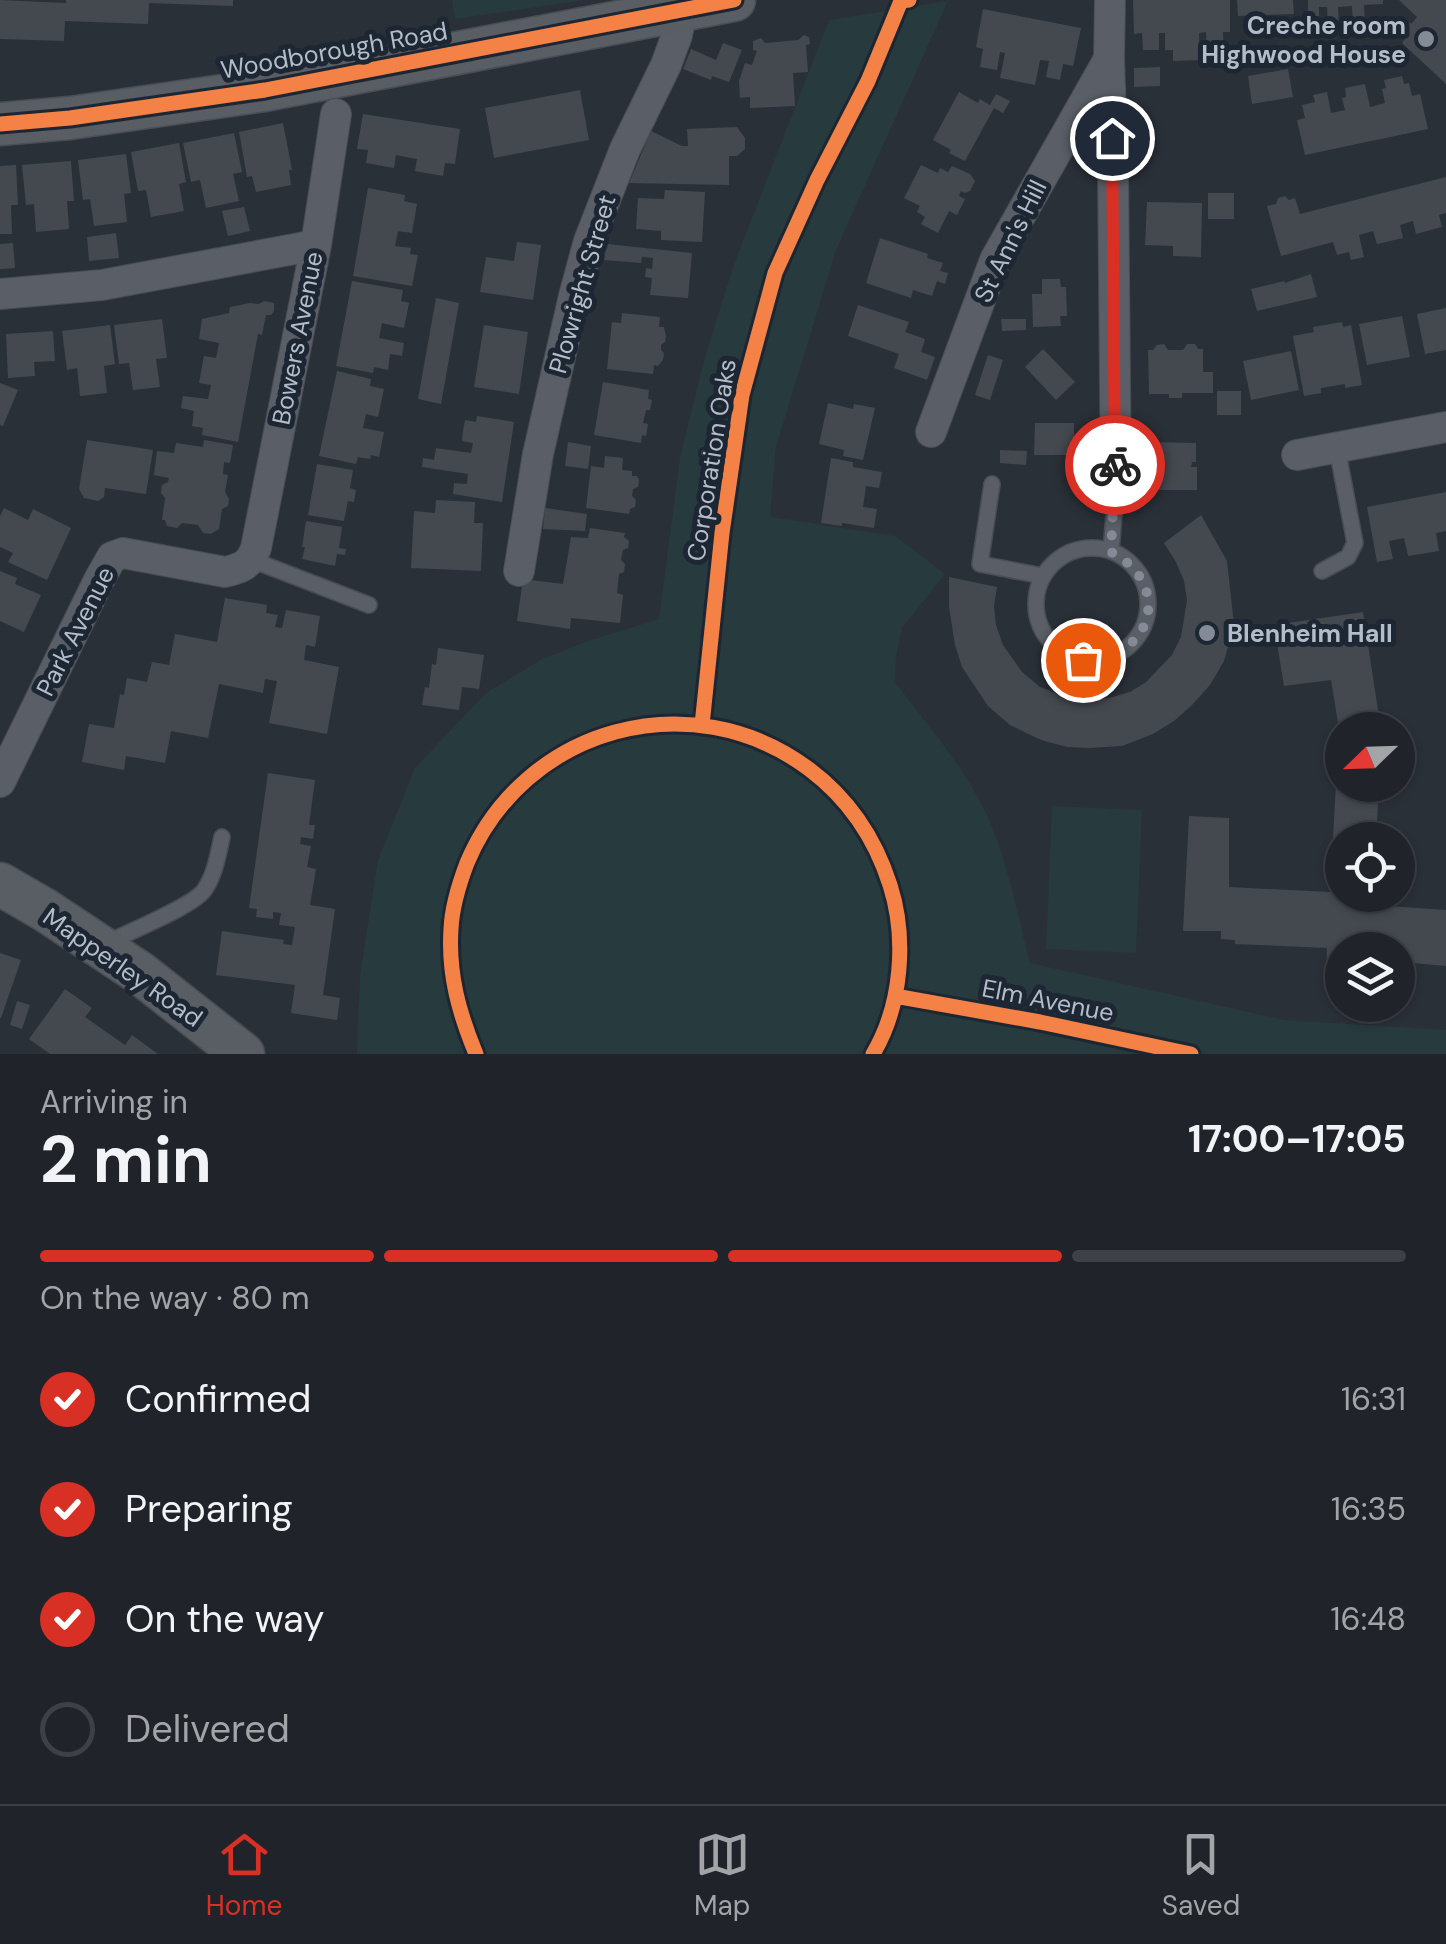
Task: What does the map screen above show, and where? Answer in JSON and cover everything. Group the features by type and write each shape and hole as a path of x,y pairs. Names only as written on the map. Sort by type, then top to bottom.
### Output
{"main road":[{"name":"Woodborough Road","path":"0,124 265,90 734,0"},
{"name":"Mapperley Road","path":"0,884 140,974 244,1054"}],"street":[{"name":"St Ann's Hill","path":"1110,0 1116,490"},
{"name":"Plowright Street","path":"519,570 538,454 574,296 619,162 666,65 682,10"},
{"name":"St Ann's Hill","path":"931,432 996,260 1109,60"},
{"name":"Bowers Avenue","path":"252,560 316,245 336,114"},
{"path":"0,294 102,285 316,245"},
{"path":"1297,456 1446,427"},
{"name":"Park Avenue","path":"0,782 112,557 122,553 225,572 242,568 252,560"}],"lane":[{"path":"1322,572 1348,557 1355,543 1337,448"},
{"path":"992,484 980,564 1044,576"},
{"path":"1111,552 1116,490"},
{"path":"1095,548 1111,552 1125,558 1137,570 1145,586 1148,606 1144,626 1127,649 1104,660 1083,660 1062,653 1044,634 1036,613 1038,587 1061,557 1095,548"},
{"path":"252,560 346,604 369,605"},
{"path":"100,947 203,894 214,874 222,837"}],"green space":[{"path":"452,0 585,0 455,19"},
{"path":"948,1 836,250 776,447 770,517 895,536 945,574 902,628 895,682 956,763 987,815 1006,869 1030,963 1284,1020 1446,1030 1446,1054 357,1054 360,975 378,860 415,768 486,693 542,659 659,619 680,458 705,357 733,267 829,20"},
{"path":"1052,806 1142,810 1136,953 1046,949"}],"building":[{"path":"0,0 233,0 233,6 149,3 148,24 65,21 64,41 0,39"},
{"path":"1133,0 1230,0 1230,32 1223,32 1224,59 1214,59 1213,49 1207,49 1206,32 1199,33 1200,60 1173,61 1173,50 1165,50 1165,33 1159,33 1159,50 1143,50 1142,33 1134,34"},
{"path":"1237,0 1293,0 1294,14 1238,16"},
{"path":"1308,0 1383,0 1383,4 1364,5 1365,24 1353,24 1352,6 1338,7 1339,30 1328,31 1327,7 1319,7 1319,16 1308,16"},
{"name":"Creche room Highwood House","path":"1399,0 1446,0 1446,84 1402,43 1408,35 1396,24 1403,17 1411,24 1417,17"},
{"path":"983,9 1081,28 1073,66 1063,64 1060,80 1046,77 1049,61 1040,60 1035,85 1000,78 1005,53 1000,52 997,70 980,67 983,49 976,47"},
{"path":"804,35 809,37 810,44 806,45 808,72 793,73 795,106 750,108 750,97 740,98 739,81 745,63 752,65 757,51 753,50 753,41 798,40"},
{"path":"723,43 742,50 729,82 683,69 691,49 716,60"},
{"path":"1160,67 1160,86 1134,87 1134,68"},
{"path":"1288,69 1293,97 1252,104 1248,76"},
{"path":"1402,76 1404,84 1409,83 1412,96 1420,94 1428,129 1305,155 1297,120 1305,118 1302,105 1315,102 1313,95 1327,92 1331,113 1345,110 1345,88 1365,84 1370,107 1385,103 1384,80"},
{"path":"580,90 589,140 494,158 485,108"},
{"path":"959,92 978,103 980,99 990,105 996,94 1010,101 1003,113 994,108 965,161 933,140"},
{"path":"363,114 460,129 455,164 445,163 443,176 415,171 417,159 396,155 394,168 366,163 368,150 357,149"},
{"path":"283,123 291,185 256,192 252,176 247,177 239,132"},
{"path":"737,127 745,138 745,149 737,156 729,156 729,185 629,183 651,131 688,146 687,129"},
{"path":"234,133 242,172 233,174 239,201 206,208 200,180 191,182 183,143"},
{"path":"179,143 186,182 179,184 184,211 151,217 146,190 138,191 131,152"},
{"path":"126,154 131,193 124,194 127,222 94,226 90,199 83,200 78,160"},
{"path":"71,161 74,201 67,201 69,229 36,232 34,204 26,205 22,165"},
{"path":"16,165 18,205 11,205 12,234 0,234 0,166"},
{"path":"921,165 938,173 940,168 948,172 952,166 970,174 975,181 970,191 961,191 959,196 965,199 957,215 949,211 938,233 921,224 925,217 917,212 920,206 904,198"},
{"path":"1446,177 1446,213 1439,215 1442,227 1416,234 1413,221 1400,225 1403,238 1377,244 1373,231 1359,235 1364,257 1351,260 1349,252 1337,255 1333,242 1281,256 1267,206 1276,204 1278,198 1295,198 1300,214"},
{"path":"368,188 405,195 404,201 417,204 412,233 398,231 395,246 411,248 410,254 418,255 412,286 353,276"},
{"path":"665,190 705,192 702,242 661,240 661,231 636,229 638,198 664,199"},
{"path":"1208,193 1234,193 1234,219 1208,219"},
{"path":"1147,202 1202,203 1201,257 1173,256 1173,246 1145,245"},
{"path":"244,207 250,231 228,236 222,211"},
{"path":"116,233 119,258 89,261 87,237"},
{"path":"880,238 943,263 940,271 948,273 945,284 937,281 932,296 913,290 911,298 866,283"},
{"path":"517,242 541,245 533,300 480,292 486,257 514,261"},
{"path":"13,243 15,268 0,269 0,244"},
{"path":"607,244 692,253 688,298 650,295 652,278 645,277 646,268 652,269 653,258 642,257 641,263 604,260"},
{"path":"1311,274 1317,297 1257,311 1251,289"},
{"path":"1042,279 1060,279 1061,287 1066,287 1067,316 1060,316 1061,326 1033,327 1032,294 1042,294"},
{"path":"352,281 403,290 401,301 409,303 404,328 382,323 379,338 404,343 402,356 390,354 388,370 374,367 373,373 336,366"},
{"path":"436,298 459,303 441,404 418,399"},
{"path":"274,303 274,311 266,315 262,335 258,334 238,442 202,435 203,428 192,426 194,411 181,408 183,396 208,399 211,385 199,383 204,356 216,358 219,343 199,339 202,319 229,313 230,307"},
{"path":"858,305 909,322 905,332 925,339 921,352 935,357 927,380 894,368 899,354 848,336"},
{"path":"1446,308 1446,350 1425,354 1417,314"},
{"path":"622,313 660,317 659,327 664,327 666,336 661,345 664,353 658,366 654,365 653,374 607,369 612,322 621,323"},
{"path":"1402,316 1410,357 1367,365 1359,324"},
{"path":"162,319 167,358 156,359 160,387 133,390 129,363 119,364 114,325"},
{"path":"1001,319 1026,319 1026,330 1002,331"},
{"path":"1342,322 1343,327 1351,325 1362,385 1321,388 1321,393 1304,396 1293,336 1314,332 1313,327"},
{"path":"110,325 115,364 104,366 107,393 80,396 77,368 67,370 62,331"},
{"path":"484,325 528,332 519,394 474,387"},
{"path":"53,331 55,361 34,362 35,376 8,378 6,334"},
{"path":"1164,344 1168,350 1183,350 1187,344 1203,349 1203,372 1213,372 1213,393 1182,393 1182,398 1149,394 1148,350"},
{"path":"1043,349 1075,382 1056,400 1025,367"},
{"path":"1291,351 1299,390 1251,400 1243,361"},
{"path":"988,355 1003,360 990,400 975,395"},
{"path":"337,371 371,379 370,386 384,389 378,417 366,414 363,428 384,432 379,457 358,457 356,464 319,456"},
{"path":"603,382 649,390 648,399 652,400 650,410 646,410 643,423 648,424 641,443 594,435"},
{"path":"0,383 18,390 3,426 0,425"},
{"path":"1217,391 1241,391 1241,415 1217,415"},
{"path":"828,403 853,409 854,404 875,408 863,460 843,456 844,450 819,444"},
{"path":"477,416 514,422 502,502 453,494 454,483 467,484 468,474 422,467 423,458 434,460 436,448 471,453 473,443 462,441 463,431 465,420 476,422"},
{"path":"1035,423 1074,423 1074,455 1034,455"},
{"path":"87,440 153,450 146,494 105,488 104,497 98,501 84,498 79,489"},
{"path":"204,440 233,445 230,463 224,462 223,474 228,475 228,506 222,509 219,529 211,534 203,533 198,525 167,526 162,520 165,498 161,493 169,478 154,475 157,451 174,453 176,443 203,447"},
{"path":"568,442 591,446 588,469 565,466"},
{"path":"1148,442 1196,443 1196,462 1191,467 1197,467 1197,490 1151,490 1151,485 1145,485 1148,459 1144,449"},
{"path":"1000,450 1027,451 1026,465 1000,463"},
{"path":"605,456 623,458 622,470 632,471 632,476 639,480 638,487 633,489 635,507 629,514 586,508 591,466 604,468"},
{"path":"831,458 882,472 879,488 866,486 863,507 877,509 874,528 821,523"},
{"path":"317,464 353,470 350,488 356,490 354,502 348,501 344,521 308,515"},
{"path":"1446,492 1446,531 1436,533 1439,551 1408,556 1404,538 1389,541 1393,559 1377,562 1367,507"},
{"path":"436,500 475,502 474,523 483,523 481,571 411,568 414,511 435,513"},
{"path":"4,508 28,520 33,509 71,528 47,580 8,562 13,553 0,547 0,516"},
{"path":"545,508 587,514 585,531 543,529"},
{"name":"Blenheim Hall","path":"1201,515 1227,561 1234,625 1224,661 1192,705 1153,734 1122,746 1089,748 1041,740 1010,725 988,706 962,667 955,645 949,577 997,587 994,606 1003,645 1022,672 1040,687 1074,700 1109,698 1146,682 1172,655 1181,637 1187,600 1184,581 1164,543"},
{"path":"306,521 342,527 339,548 346,549 345,555 337,554 335,566 302,559"},
{"path":"590,528 625,533 629,541 621,560 624,572 619,574 617,593 623,595 620,623 571,618 570,629 517,621 523,579 563,584 571,537 588,538"},
{"path":"0,571 17,578 15,584 41,595 24,632 0,621"},
{"path":"225,598 267,605 266,613 278,615 275,627 282,628 286,610 320,616 315,647 306,645 304,660 339,667 327,734 269,723 277,681 265,679 263,693 219,684 208,738 171,731 165,763 126,756 124,770 82,762 89,724 114,728 127,678 147,682 152,662 169,665 175,634 217,642"},
{"path":"1363,612 1378,712 1336,712 1331,680 1284,686 1274,625"},
{"path":"438,648 484,655 479,689 462,687 459,710 422,705"},
{"path":"268,773 315,780 309,825 315,825 313,839 301,837 300,844 311,846 307,867 316,869 310,905 335,909 323,995 340,998 337,1020 291,1013 295,985 216,975 222,931 284,940 283,944 292,945 295,927 279,925 281,913 273,912 273,919 256,917 257,909 249,908"},
{"path":"1335,802 1378,802 1377,822 1334,822"},
{"path":"1189,816 1229,818 1229,887 1325,892 1325,912 1446,910 1446,966 1415,963 1415,932 1325,932 1325,948 1235,944 1235,940 1221,939 1221,931 1183,931"},
{"path":"0,953 21,960 1,1018 0,1018"},
{"path":"65,989 92,1008 85,1017 125,1045 132,1035 158,1054 50,1054 29,1039"},
{"path":"17,1001 30,1005 22,1029 10,1025"}],"cycle path":[{"path":"0,124 265,90 734,0"},
{"name":"Corporation Oaks","path":"702,725 722,533 742,395 775,273 868,81 901,1 909,0"},
{"path":"476,1054 456,993 451,929 467,863 493,816 528,779 569,750 615,732 664,724 714,727 763,742 809,769 859,821 884,868 899,927 896,993 873,1054"},
{"name":"Elm Avenue","path":"895,996 1191,1054"}],"way so far":[{"path":"1083,660 1104,660 1127,649 1144,626 1148,606 1137,570 1125,558 1111,552 1115,465"}],"place":[{"name":"Creche room Highwood House","path":"1426,39"},
{"name":"Blenheim Hall","path":"1207,633"}],"route":[{"path":"1112,138 1115,465"}]}
